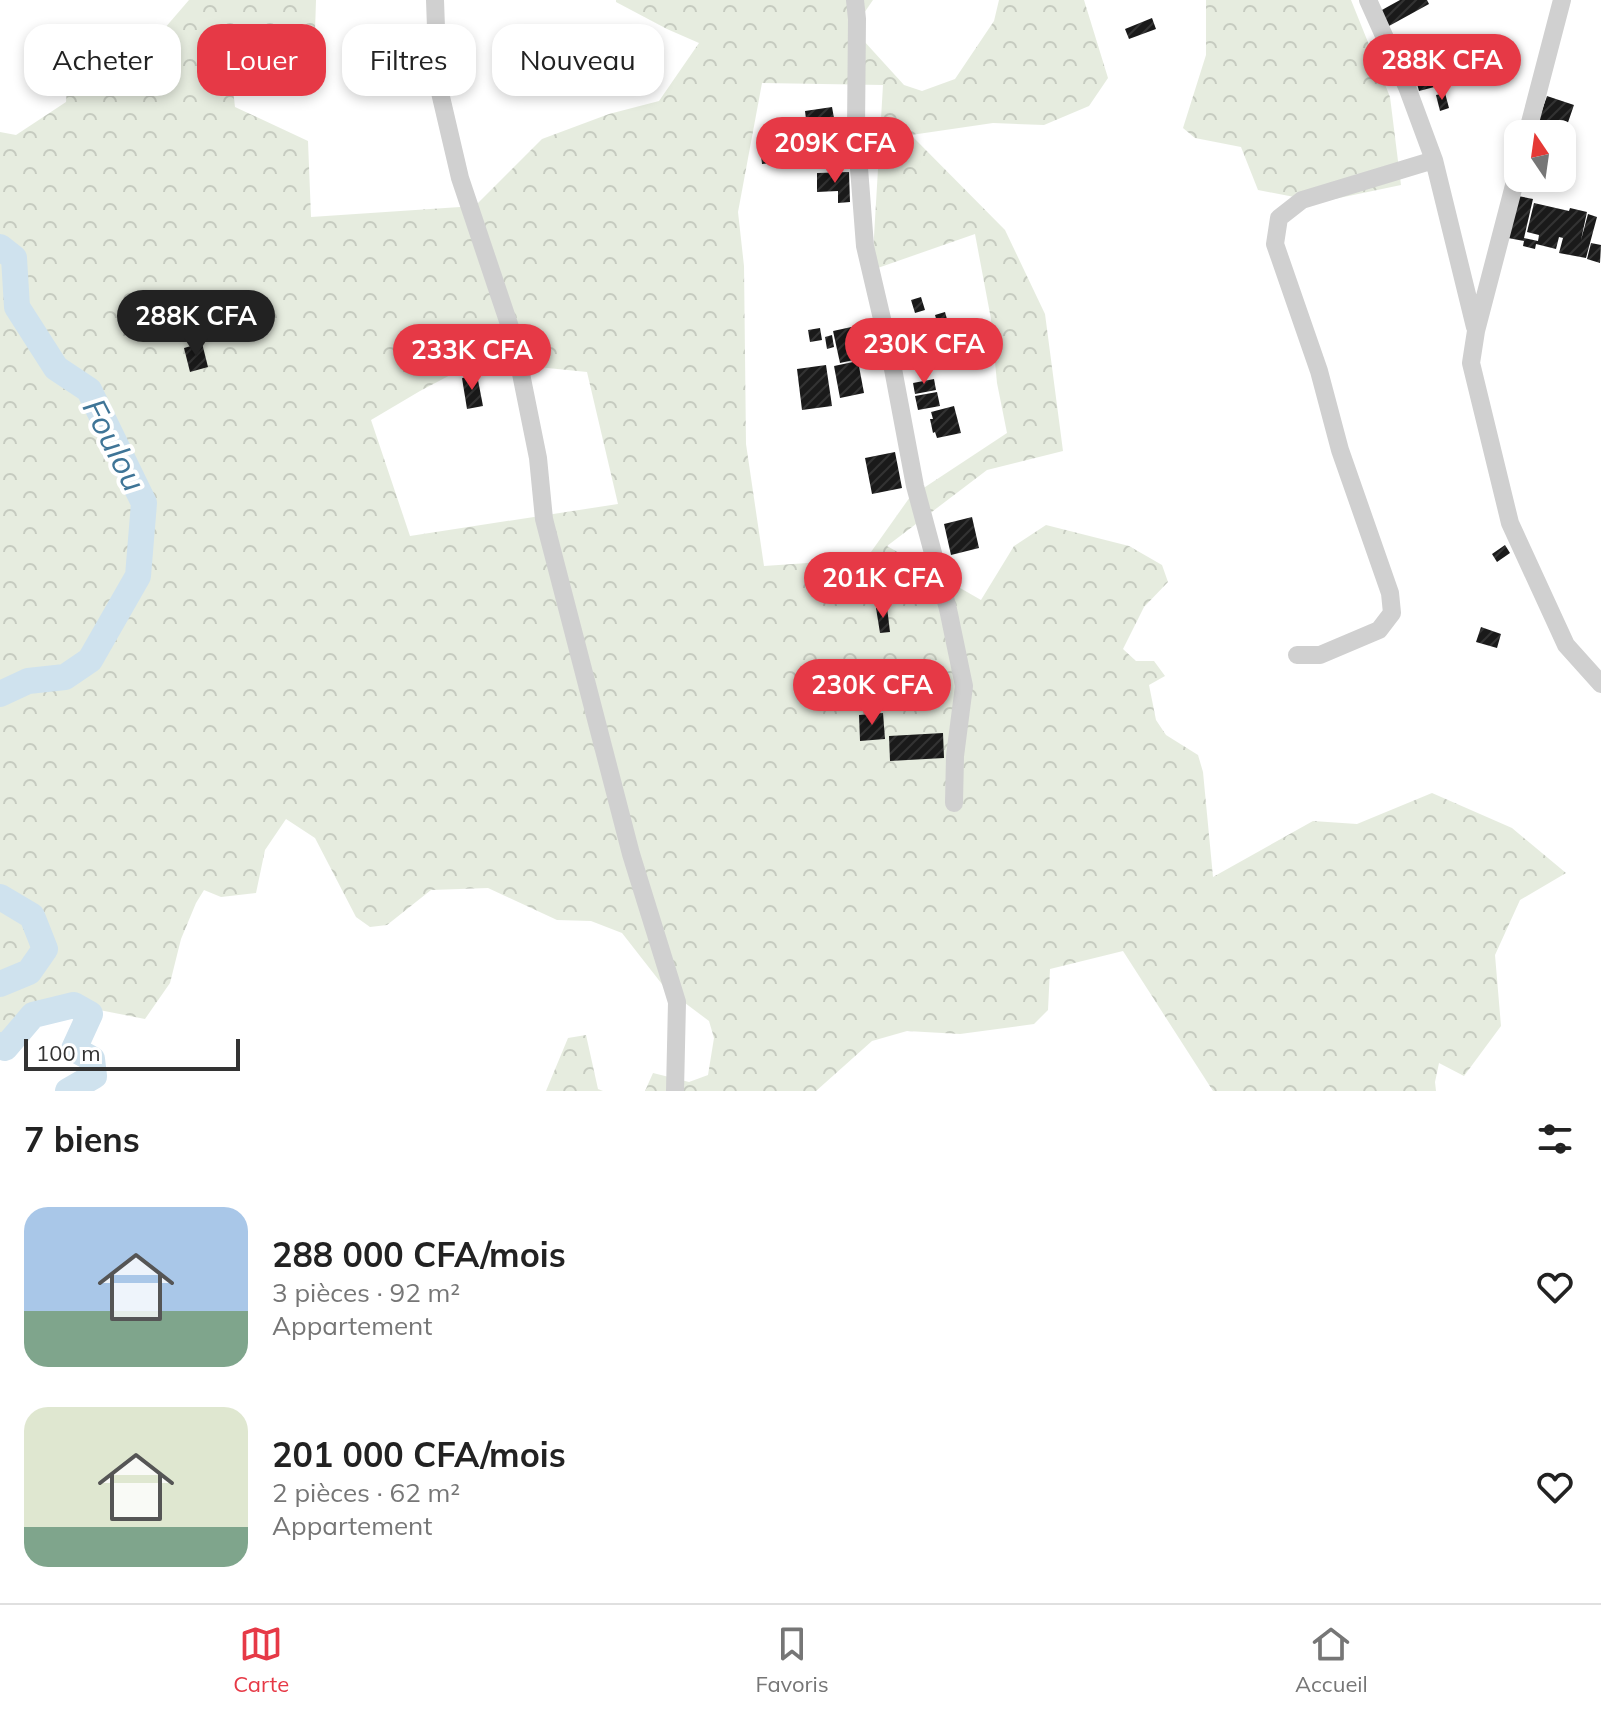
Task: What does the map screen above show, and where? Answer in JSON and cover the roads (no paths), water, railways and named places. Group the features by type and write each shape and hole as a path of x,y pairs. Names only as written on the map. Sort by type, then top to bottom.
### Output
{"street":[{"path":"435,0 438,84 460,178 514,339 538,458 544,519 631,854 677,1002 675,1091"},
{"path":"855,0 856,129 865,246 890,353 915,486 948,609 964,686 955,756 954,803"},
{"path":"1368,0 1407,87 1434,160 1476,331"},
{"path":"1531,120 1562,0"},
{"path":"1297,655 1320,655 1379,630 1392,613 1390,593 1340,450 1319,371 1275,244 1279,218 1302,200 1434,160"},
{"path":"1512,192 1476,331 1471,363 1510,523 1566,645 1601,684"}],"waterway":[{"name":"Foulou","path":"0,247 14,258 17,307 56,368 89,390 144,503 138,576 90,660 65,677 28,681 0,694"},
{"name":"Foulou","path":"0,897 32,916 45,949 29,972 0,984"},
{"name":"Foulou","path":"0,1045 5,1048 33,1015 74,1005 90,1014 74,1049 92,1059 94,1076 68,1091"}]}
